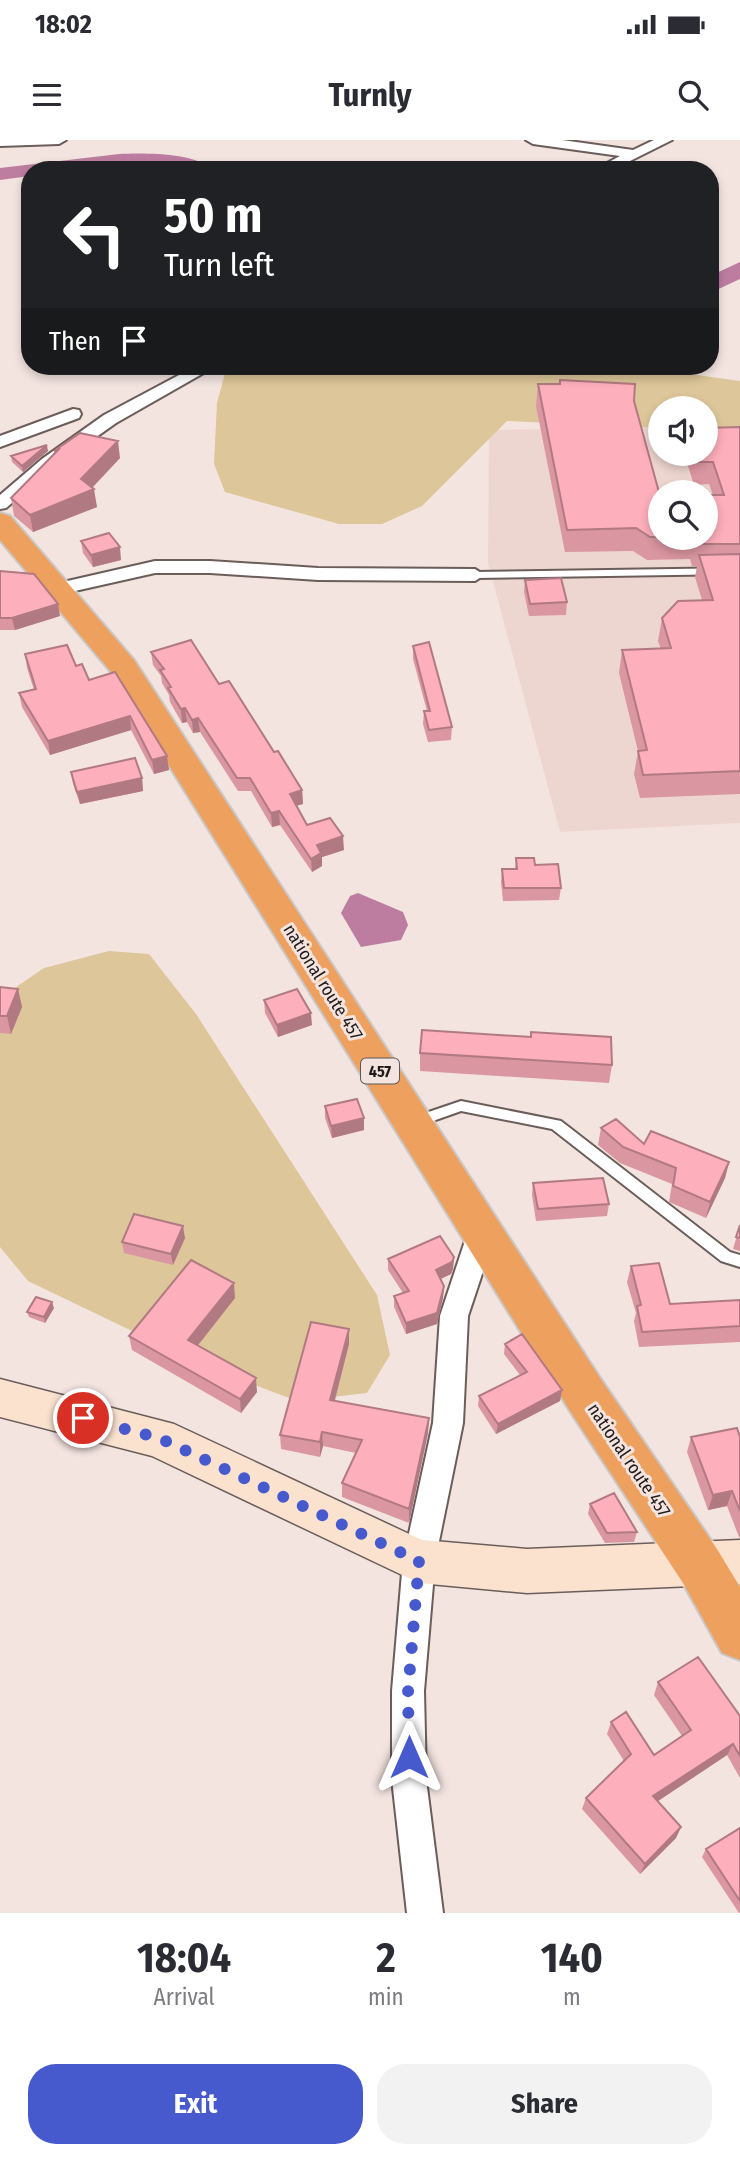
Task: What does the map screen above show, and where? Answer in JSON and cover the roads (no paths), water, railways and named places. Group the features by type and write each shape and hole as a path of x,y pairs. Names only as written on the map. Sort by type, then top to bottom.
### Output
{"highway":[{"name":"national route 457","path":"0,522 123,667 586,1396 720,1564 740,1635"}],"street":[{"path":"0,142 60,140"},
{"path":"533,140 635,154"},
{"path":"620,161 665,140"},
{"path":"0,504 48,463 110,419 191,375"},
{"path":"0,442 73,414"},
{"path":"57,589 155,567 210,567 318,574 475,575"},
{"path":"425,1913 409,1779 408,1692 419,1561 448,1423 454,1316 482,1232"},
{"path":"0,1398 159,1438 419,1561 527,1571 720,1564"}],"lane":[{"path":"475,575 740,570"},
{"path":"413,1123 461,1107 556,1125 726,1257 740,1261"}],"waterway":[{"path":"108,161 160,161"},
{"path":"0,174 21,171"},
{"path":"719,281 740,269"}]}
